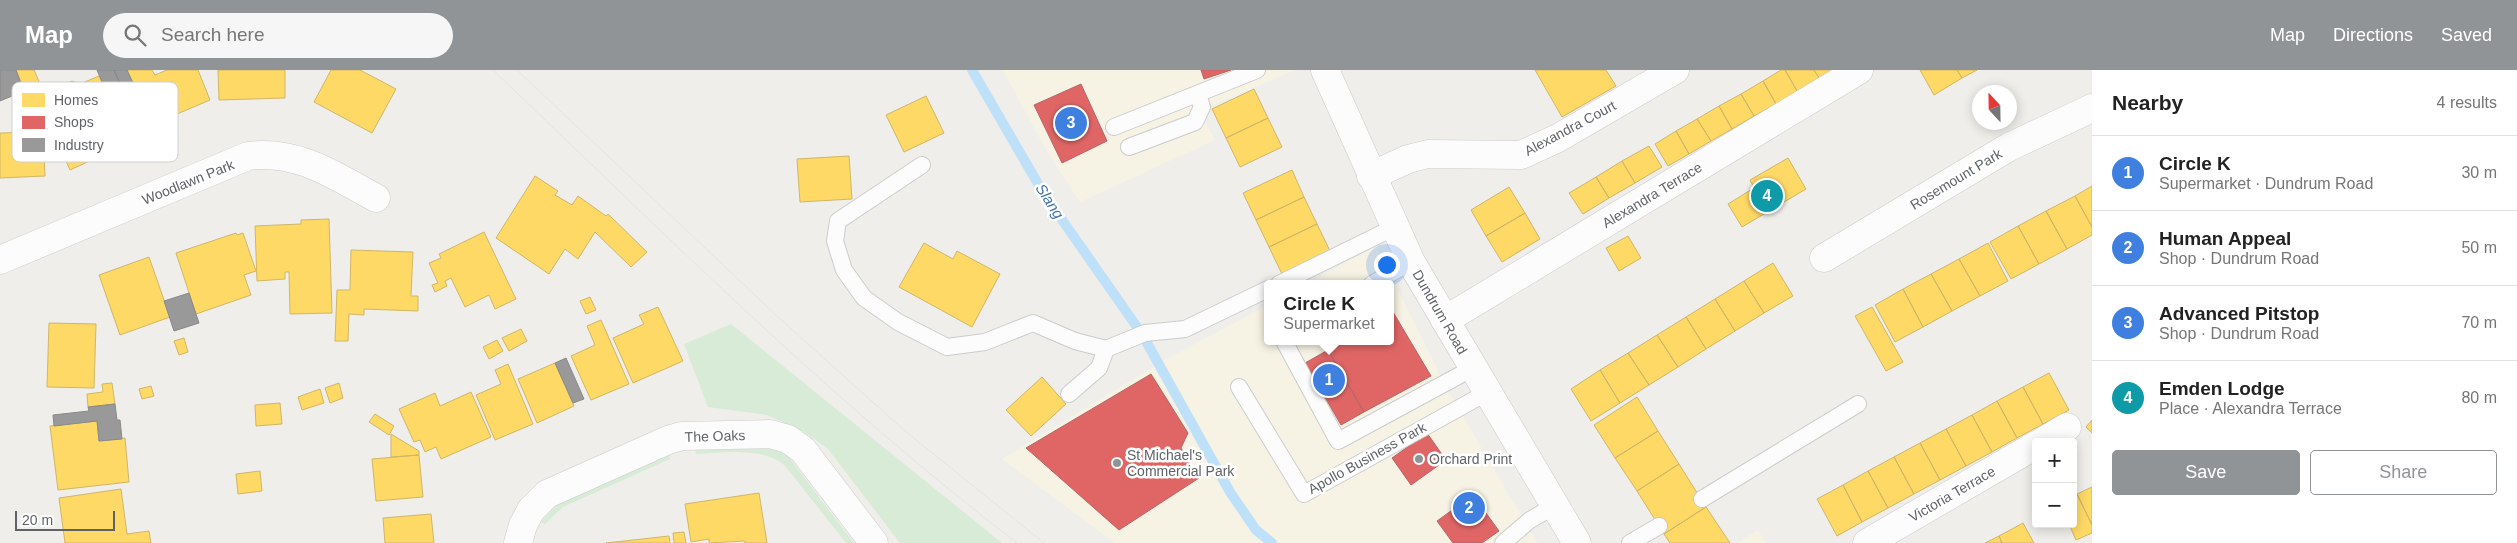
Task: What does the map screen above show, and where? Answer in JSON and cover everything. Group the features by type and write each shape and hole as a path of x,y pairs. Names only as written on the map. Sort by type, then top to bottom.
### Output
{"street":[{"name":"Dundrum Road","path":"1325,70 1411,262 1577,543"},
{"name":"Alexandra Court","path":"1371,176 1408,159 1428,154 1521,155 1558,138 1675,70"},
{"name":"Alexandra Terrace","path":"1445,320 1859,70"},
{"name":"Rosemount Park","path":"1824,258 2009,147 2092,108"},
{"name":"Woodlawn Park","path":"0,260 248,156 280,155 309,163 376,198"},
{"path":"2049,438 2067,427"},
{"name":"The Oaks","path":"518,543 523,525 531,510 547,494 644,449 682,436 770,434 788,439 803,450 874,543"},
{"name":"Victoria Terrace","path":"1867,543 2032,447"}],"lane":[{"path":"1114,127 1257,70"},
{"path":"1130,147 1195,122 1202,106 1198,94"},
{"path":"922,165 838,221 835,241 844,270 864,298 898,322 947,347 985,342 1033,323 1075,341 1106,350 1145,333 1185,330 1264,291"},
{"path":"1287,280 1394,227"},
{"path":"1379,280 1411,262"},
{"path":"1286,345 1338,441 1405,398 1473,368"},
{"path":"1069,394 1099,368 1106,350"},
{"name":"Apollo Business Park","path":"1239,387 1304,494 1488,392"},
{"path":"1702,499 1858,404"},
{"path":"1503,543 1530,520 1556,506"},
{"path":"1630,543 1659,526"}],"shaded area":[{"path":"1003,70 1293,71 1199,111 1215,140 1080,202 1046,150"},
{"path":"1376,246 1393,280 1314,280"},
{"path":"1394,282 1446,387 1537,543 1115,543 1002,459 1165,360 1264,307 1264,345 1394,345"},
{"path":"1758,530 1766,543 1737,543"}],"green space":[{"path":"731,324 1002,543 900,543 828,449 803,431 767,415 708,407 684,344"},
{"path":"760,447 779,450 790,459 854,543 846,543 786,467 777,460 756,453 744,452 696,454 695,448"},
{"path":"669,452 670,459 563,507 545,524 541,522 558,504"}],"building: Homes":[{"path":"16,70 34,70 39,82 21,82"},
{"path":"127,70 152,70 155,75 167,70 198,70 210,100 178,114 178,82 132,82"},
{"path":"218,70 285,70 285,98 219,100"},
{"path":"331,70 360,70 396,89 372,133 314,102"},
{"path":"1535,70 1606,70 1616,86 1562,117"},
{"path":"1781,70 1785,70 1797,91 1776,104 1763,81"},
{"path":"1785,70 1814,70 1819,78 1797,91"},
{"path":"1814,70 1833,70 1819,78"},
{"path":"1920,70 1957,70 1962,78 1934,95"},
{"path":"1957,70 1977,70 1962,78"},
{"path":"99,76 102,82 85,82"},
{"path":"1763,81 1776,104 1754,116 1741,94"},
{"path":"1254,89 1268,118 1226,138 1212,109"},
{"path":"1741,94 1754,116 1732,129 1719,106"},
{"path":"926,96 944,133 904,152 886,115"},
{"path":"1719,106 1732,129 1711,141 1697,119"},
{"path":"1268,118 1282,147 1240,167 1226,138"},
{"path":"1697,119 1711,141 1689,154 1676,131"},
{"path":"1676,131 1689,154 1668,166 1655,144"},
{"path":"0,133 12,133 12,162 44,162 45,176 0,178"},
{"path":"1649,146 1662,167 1635,183 1622,161"},
{"path":"849,156 852,199 800,202 797,159"},
{"path":"1788,158 1806,189 1742,227 1728,204 1754,188 1750,180"},
{"path":"1622,161 1635,183 1609,198 1596,177"},
{"path":"66,162 87,162 70,170"},
{"path":"1292,170 1304,197 1256,220 1243,193"},
{"path":"535,176 558,191 555,195 572,205 578,196 606,216 608,214 647,252 631,267 595,232 578,259 565,249 549,274 496,238"},
{"path":"1596,177 1609,198 1583,214 1569,193"},
{"path":"2092,186 2092,227 2075,196"},
{"path":"1509,187 1525,213 1486,236 1471,210"},
{"path":"2075,196 2092,227 2092,235 2067,249 2046,211"},
{"path":"1304,197 1317,224 1269,247 1256,220"},
{"path":"2046,211 2067,249 2039,264 2018,226"},
{"path":"1525,213 1540,239 1502,262 1486,236"},
{"path":"329,219 332,313 290,314 289,272 285,272 285,279 257,281 255,226 301,224 301,220"},
{"path":"1317,224 1330,251 1282,274 1269,247"},
{"path":"2018,226 2039,264 2011,279 1990,242"},
{"path":"484,232 516,299 495,309 489,295 465,307 451,278 445,281 447,286 435,292 432,285 438,283 429,263 441,258 439,254"},
{"path":"236,233 237,235 243,233 256,271 244,275 251,295 196,314 176,253"},
{"path":"1628,236 1641,258 1619,271 1606,248"},
{"path":"924,243 953,259 957,251 1000,274 972,327 899,287"},
{"path":"1988,243 2008,281 1980,296 1959,259"},
{"path":"351,250 413,252 411,296 418,296 418,311 364,309 364,315 349,314 348,341 335,341 337,290 350,290"},
{"path":"149,257 170,317 120,335 99,275"},
{"path":"1959,259 1980,296 1952,311 1931,274"},
{"path":"1773,263 1793,296 1764,313 1744,281"},
{"path":"1931,274 1952,311 1923,327 1903,289"},
{"path":"1744,281 1764,313 1735,331 1715,299"},
{"path":"1903,289 1923,327 1895,342 1875,305"},
{"path":"590,297 596,310 586,314 580,301"},
{"path":"1715,299 1735,331 1706,349 1686,317"},
{"path":"658,307 683,361 633,383 613,338 644,324 639,315"},
{"path":"1872,307 1903,362 1886,371 1855,316"},
{"path":"1686,317 1706,349 1678,367 1657,335"},
{"path":"601,320 629,384 591,400 571,356 595,345 587,326"},
{"path":"49,323 96,324 94,388 47,387"},
{"path":"521,329 527,341 509,351 502,338"},
{"path":"1657,335 1678,367 1649,385 1628,353"},
{"path":"184,338 188,352 179,355 174,341"},
{"path":"497,340 503,351 489,359 483,347"},
{"path":"1628,353 1649,385 1620,403 1600,370"},
{"path":"555,363 574,406 537,423 518,379"},
{"path":"508,364 533,424 495,440 476,395 501,384 495,370"},
{"path":"1600,370 1620,403 1591,421 1571,389"},
{"path":"2049,373 2069,410 2043,424 2023,387"},
{"path":"1042,377 1066,404 1031,436 1006,410"},
{"path":"112,383 115,404 88,407 87,394 103,392 102,384"},
{"path":"339,383 343,398 330,403 325,388"},
{"path":"151,386 154,396 142,399 139,389"},
{"path":"2023,387 2043,424 2017,438 1997,401"},
{"path":"320,389 324,403 302,410 298,397"},
{"path":"471,392 491,437 441,459 436,447 425,452 420,440 414,442 399,409 435,393 440,406"},
{"path":"1637,397 1658,431 1615,458 1594,425"},
{"path":"1997,401 2017,438 1992,452 1972,415"},
{"path":"280,403 282,424 256,426 255,405"},
{"path":"375,414 394,426 389,435 369,422"},
{"path":"1972,415 1992,452 1966,466 1946,429"},
{"path":"2092,420 2092,433 2086,427"},
{"path":"97,421 99,441 125,438 129,482 58,490 50,426"},
{"path":"1946,429 1966,466 1940,480 1920,443"},
{"path":"1658,431 1679,464 1637,491 1615,458"},
{"path":"391,434 419,451 419,455 391,457"},
{"path":"1920,443 1940,480 1914,494 1894,457"},
{"path":"419,455 423,497 376,501 372,459"},
{"path":"1894,457 1914,494 1888,508 1868,471"},
{"path":"1679,464 1706,507 1664,534 1637,491"},
{"path":"260,471 262,491 238,494 236,474"},
{"path":"1868,471 1888,508 1862,522 1843,485"},
{"path":"1843,485 1862,522 1837,536 1817,499"},
{"path":"2092,487 2092,525 2077,494"},
{"path":"121,489 127,534 149,531 151,543 65,543 59,498"},
{"path":"759,493 767,543 745,543 745,541 709,543 709,539 691,542 685,504"},
{"path":"2077,494 2092,525 2092,533 2076,540 2071,528 2077,528"},
{"path":"1706,507 1730,543 1670,543 1664,534"},
{"path":"431,514 434,543 385,543 383,518"},
{"path":"2023,523 2034,543 2002,543 1999,536"},
{"path":"684,532 686,543 674,543 673,533"},
{"path":"669,536 670,543 606,543"},
{"path":"1999,536 2002,543 1985,543"}],"building: Shops":[{"path":"1201,70 1231,70 1204,79"},
{"path":"1081,84 1107,141 1062,163 1034,105"},
{"path":"1394,314 1431,376 1364,412 1328,350 1336,345 1394,345"},
{"path":"1328,350 1364,412 1341,425 1305,363"},
{"name":"St Michael's Commercial Park","path":"1151,374 1188,433 1181,448 1199,478 1119,530 1026,448"},
{"name":"Orchard Print","path":"1427,433 1446,460 1411,485 1392,458"},
{"path":"1473,495 1499,531 1482,543 1453,543 1437,521"}],"building: Industry":[{"path":"0,70 16,70 21,82 12,82 12,96 0,101"},
{"path":"97,70 114,70 119,82 102,82"},
{"path":"114,70 127,70 133,82 119,82"},
{"path":"189,293 199,323 174,331 164,301"},
{"path":"566,358 584,399 573,403 555,363"},
{"path":"115,404 117,420 120,420 122,439 99,441 97,421 54,426 53,415 89,411 88,407"}],"waterway":[{"name":"Slang","path":"972,70 1044,194 1137,327"},
{"name":"Slang","path":"1147,343 1230,492 1256,530 1272,543"}],"tram line":[{"path":"493,70 684,253 814,373 880,432 1017,543"},
{"path":"517,70 777,316 905,431 1044,543"}],"place":[{"name":"Advanced Pitstop","path":"1071,123"},
{"name":"Emden Lodge","path":"1767,196"},
{"name":"Circle K","path":"1329,380"},
{"name":"Orchard Print","path":"1419,459"},
{"name":"St Michael's Commercial Park","path":"1117,463"},
{"name":"Human Appeal","path":"1469,508"}]}
